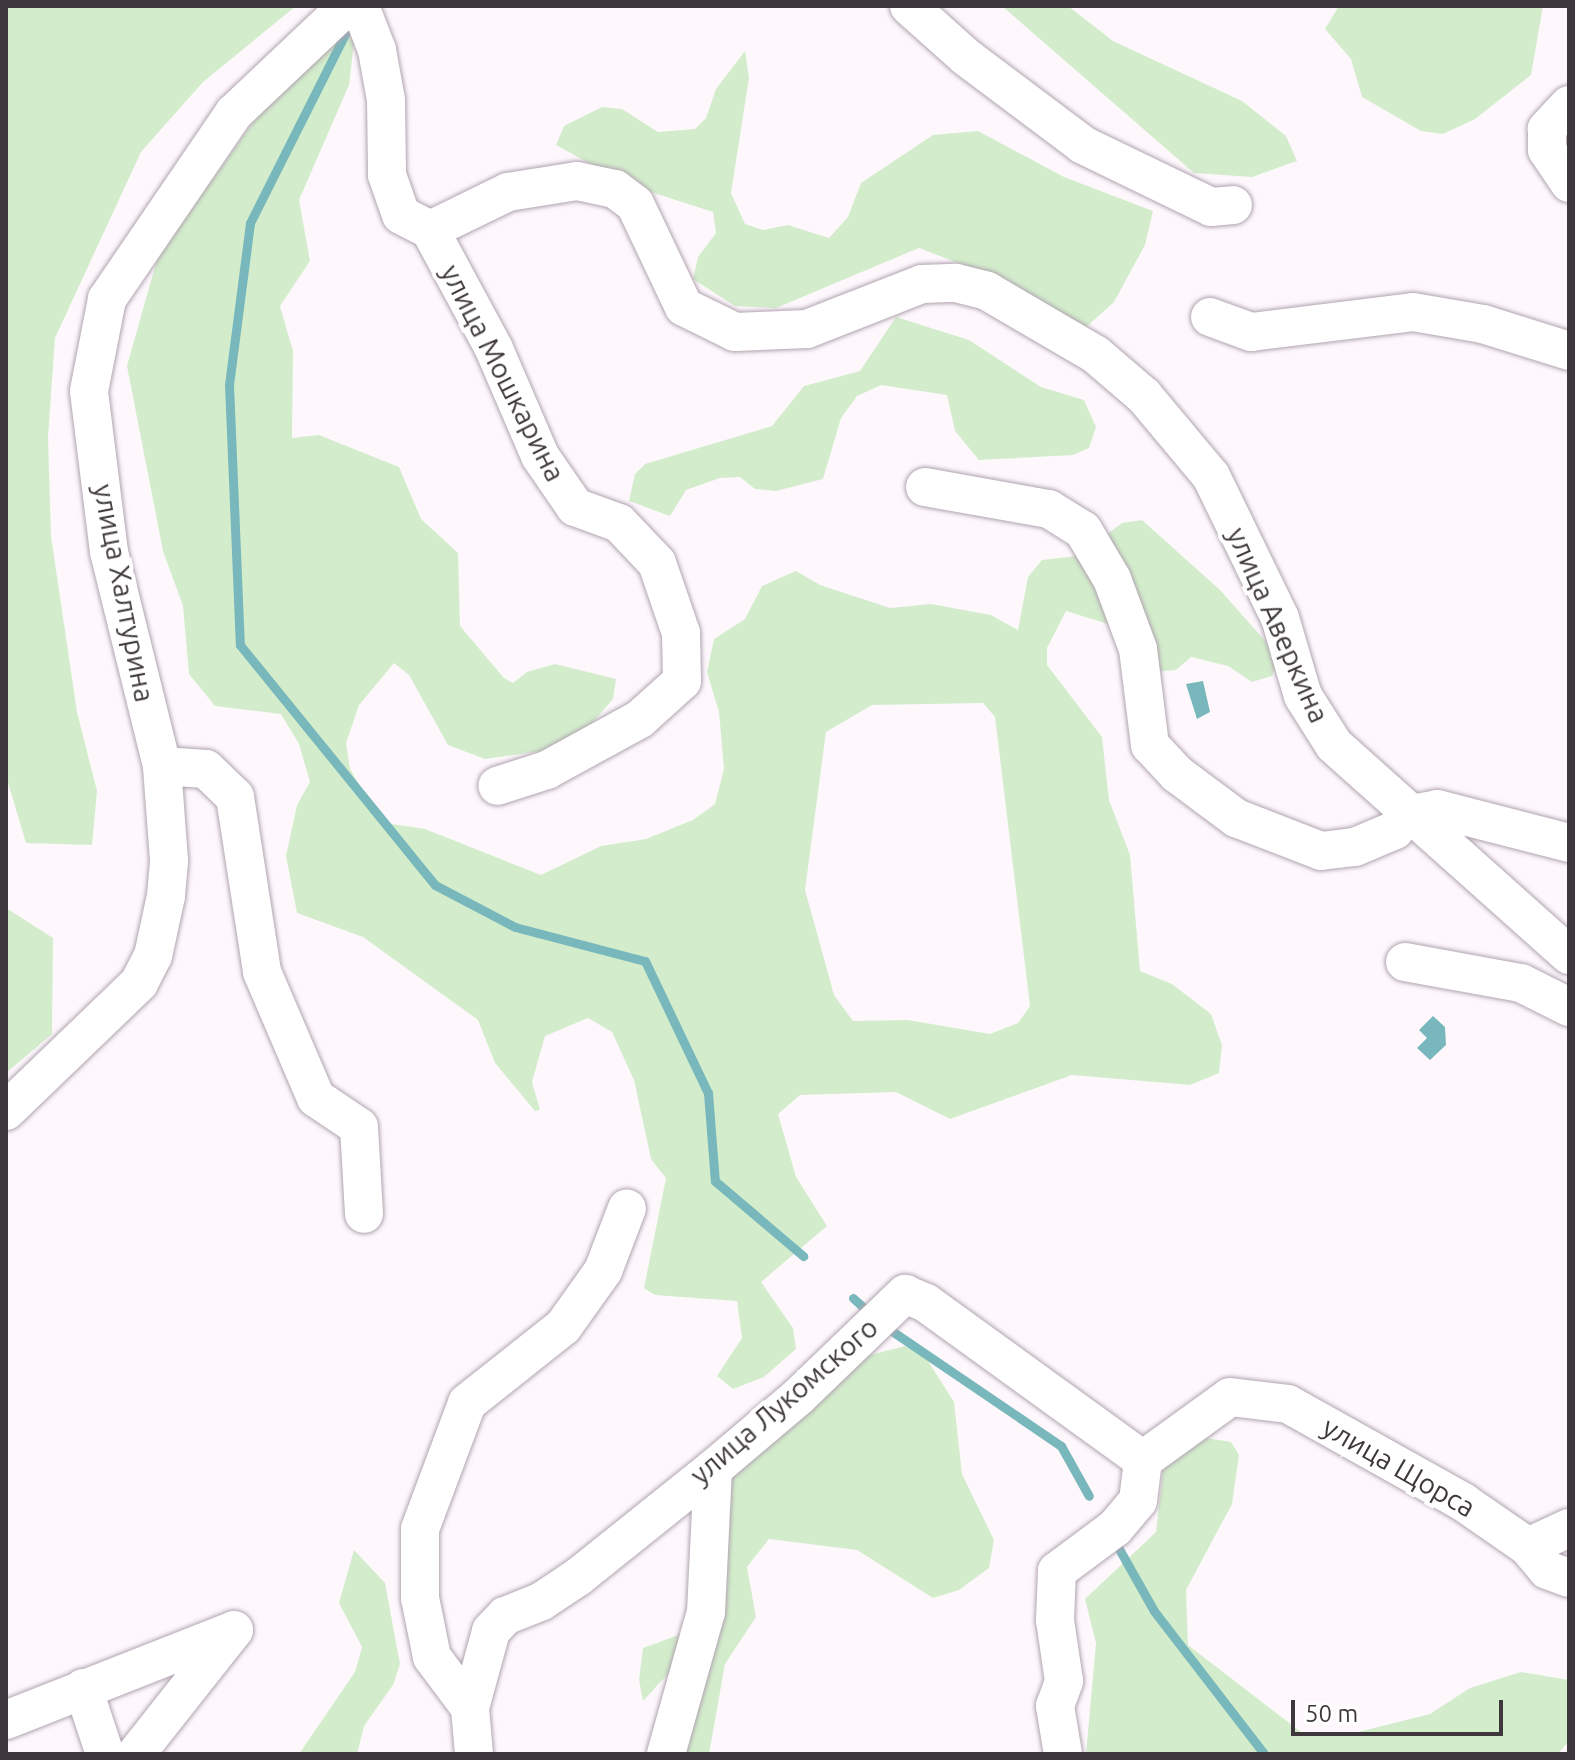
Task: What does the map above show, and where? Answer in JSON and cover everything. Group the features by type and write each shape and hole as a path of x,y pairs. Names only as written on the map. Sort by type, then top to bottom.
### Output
{"street":[{"name":"улица Халтурина","path":"6,1111 139,983 153,956 169,860 162,766 109,552 89,391 107,299 234,113 347,6"},
{"path":"360,6 377,50 386,100 387,175 401,215 430,230"},
{"path":"909,6 966,57 1083,145 1211,207 1233,205"},
{"path":"1569,105 1547,129 1547,150 1569,183"},
{"name":"улица Аверкина","path":"430,230 508,192 577,181 615,189 635,204 684,307 735,332 807,329 922,284 956,283 987,291 1095,354 1144,396 1211,476 1280,618 1303,696 1334,745 1407,815 1472,864 1569,955"},
{"name":"улица Мошкарина","path":"430,230 494,349 540,456 575,507 619,523 657,563 681,633 682,681 640,719 559,765 497,786"},
{"path":"1210,317 1251,332 1413,312 1483,324 1569,351"},
{"path":"925,487 1049,509 1083,530 1112,579 1138,649 1150,745 1177,774 1236,818 1321,851 1355,847 1395,830 1407,815 1437,809 1569,843"},
{"path":"162,766 206,769 235,797 262,972 316,1098 359,1127 364,1214"},
{"path":"1405,962 1521,983 1569,1007"},
{"path":"470,1708 432,1657 420,1598 420,1529 467,1403 563,1327 603,1271 627,1208"},
{"name":"улица Лукомского","path":"474,1754 470,1708 491,1631 505,1616 542,1601 578,1577 713,1469 905,1294 926,1303 1143,1460"},
{"name":"улица Щорса","path":"1143,1460 1181,1438 1230,1397 1288,1404 1463,1502 1528,1547 1547,1570 1569,1578"},
{"path":"1063,1754 1055,1706 1064,1681 1055,1620 1057,1571 1105,1536 1138,1501 1143,1460"},
{"path":"666,1754 706,1612 713,1469"},
{"path":"1528,1547 1569,1528"},
{"path":"6,1720 234,1630 136,1754"},
{"path":"83,1688 105,1754"}],"green space":[{"path":"6,6 296,6 203,82 141,152 55,338 48,437 51,536 77,712 97,791 92,845 26,843 6,776"},
{"path":"1002,6 1068,6 1113,41 1242,101 1286,136 1297,161 1252,177 1194,173"},
{"path":"1339,6 1543,6 1531,75 1475,119 1443,134 1421,131 1362,97 1351,59 1325,29"},
{"path":"346,32 354,42 349,85 299,200 310,261 280,306 293,351 292,438 319,435 399,467 421,519 458,553 460,626 504,678 513,683 527,672 555,664 616,679 613,699 581,736 556,749 485,759 448,745 409,675 394,663 359,705 346,743 350,769 373,809 392,824 425,829 541,875 601,846 646,839 693,820 715,804 724,769 719,712 707,672 714,639 745,619 762,586 796,571 820,585 890,608 931,604 991,615 1018,630 1028,577 1042,560 1077,556 1122,523 1142,520 1220,590 1268,644 1276,667 1272,676 1252,682 1228,666 1191,657 1176,670 1149,672 1108,624 1066,611 1047,648 1047,665 1102,737 1109,800 1130,855 1140,971 1172,984 1211,1014 1222,1045 1219,1073 1190,1085 1072,1075 950,1119 896,1092 800,1095 778,1114 796,1177 827,1226 761,1282 793,1328 796,1349 764,1377 733,1389 717,1376 742,1338 737,1301 655,1295 644,1288 666,1178 651,1159 634,1080 612,1032 588,1018 545,1036 532,1082 540,1110 535,1111 495,1063 478,1020 363,937 297,913 286,856 297,805 310,782 299,744 281,714 215,706 189,674 183,606 163,551 127,366 158,256 268,101","holes":["983,703 995,717 1030,1006 1018,1023 990,1034 908,1020 853,1021 834,995 805,890 826,732 872,705"]},
{"path":"745,51 749,78 731,193 745,224 763,230 788,225 829,238 848,217 861,183 933,135 978,131 1064,177 1153,211 1145,245 1114,302 1083,330 1038,322 966,266 919,248 776,308 735,306 693,279 698,257 716,233 713,212 629,185 556,145 564,126 602,107 622,109 658,132 695,129 706,118 716,89"},
{"path":"896,317 969,340 1041,387 1084,400 1096,427 1089,448 1073,455 979,460 955,431 947,395 881,385 857,396 841,418 823,479 776,491 755,489 740,477 720,478 686,490 670,516 629,501 635,474 645,464 772,426 804,386 860,371"},
{"path":"6,908 53,938 52,1034 6,1073"},
{"path":"905,1346 923,1353 954,1402 962,1474 994,1540 989,1568 959,1590 933,1598 857,1550 769,1539 747,1567 756,1617 725,1664 709,1754 679,1754 675,1666 643,1701 639,1680 643,1648 684,1633 735,1465 862,1357"},
{"path":"1206,1438 1231,1442 1239,1455 1232,1504 1186,1590 1188,1645 1301,1732 1354,1733 1430,1714 1470,1688 1521,1672 1569,1680 1569,1741 1558,1754 1086,1754 1096,1643 1085,1599 1156,1532 1163,1471 1173,1454"},
{"path":"354,1550 385,1583 400,1664 393,1685 364,1726 357,1754 299,1754 355,1672 362,1647 339,1603"}],"water":[{"path":"1203,681 1210,712 1197,719 1186,684"},
{"path":"1433,1016 1445,1027 1446,1045 1430,1060 1417,1048 1427,1038 1419,1030"}],"waterway":[{"path":"346,32 250,223 229,385 240,645 435,885 515,927 645,961 708,1093 715,1181 803,1256"},
{"path":"853,1298 871,1314"},
{"path":"886,1327 1061,1446 1089,1496"},
{"path":"1114,1540 1154,1611 1264,1754"}]}
